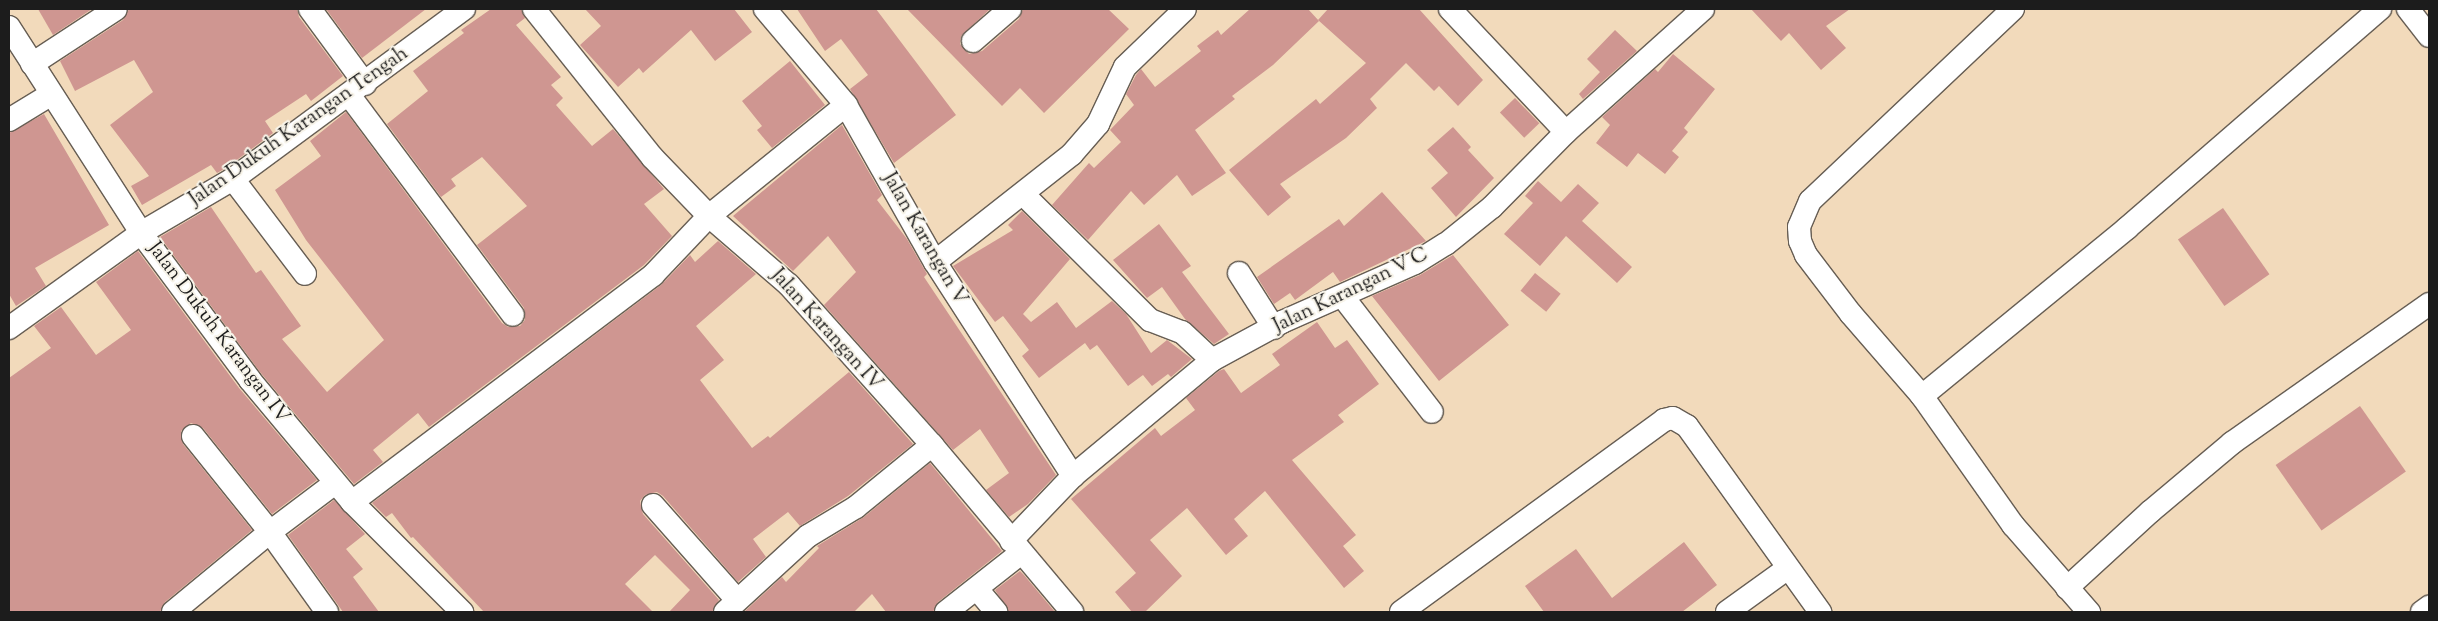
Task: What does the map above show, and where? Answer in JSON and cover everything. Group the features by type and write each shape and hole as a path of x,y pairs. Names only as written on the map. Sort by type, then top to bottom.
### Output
{"street":[{"path":"32,64 116,9"},
{"path":"310,9 357,89 513,315"},
{"name":"Jalan Dukuh Karangan Tengah","path":"9,328 141,233 233,179 464,9"},
{"name":"Jalan Karangan IV","path":"534,9 652,157 708,216 789,285 932,445 1072,612"},
{"name":"Jalan Karangan V","path":"765,9 846,105 935,262 1073,476"},
{"path":"972,41 1010,9"},
{"path":"935,262 1024,194 1072,154 1098,124 1125,67 1185,9"},
{"path":"1450,9 1566,132"},
{"name":"Jalan Karangan V C","path":"1016,547 1073,476 1212,360 1274,328 1415,263 1446,244 1492,207 1566,132 1703,9"},
{"path":"2013,9 1810,201 1799,227 1806,255 1851,314 1922,396 2013,525 2089,612"},
{"path":"1922,396 2127,228 2380,9"},
{"path":"2408,9 2429,36"},
{"name":"Jalan Dukuh Karangan IV","path":"9,27 50,95 141,233 250,380 352,502 462,612"},
{"path":"9,120 50,95"},
{"path":"352,502 653,275 708,216 846,105"},
{"path":"233,179 305,274"},
{"path":"1024,194 1150,320 1182,332 1212,360"},
{"path":"1239,272 1274,328"},
{"path":"1343,297 1432,412"},
{"path":"2067,588 2151,511 2232,443 2429,304"},
{"path":"1402,612 1664,420 1673,418 1687,426 1820,612"},
{"path":"193,436 270,532 327,612"},
{"path":"653,505 731,606 808,536 856,507 932,445"},
{"path":"173,612 270,532 336,483"},
{"path":"946,612 977,589 1016,547"},
{"path":"1727,612 1788,568"},
{"path":"977,589 996,612"},
{"path":"2422,612 2429,607"}],"building":[{"path":"38,9 92,9 53,35"},
{"path":"129,9 297,9 299,17 343,76 311,101 306,94 265,121 273,133 226,168 217,173 211,165 142,205 131,186 149,176 110,125 153,92 134,60 75,91 60,61 123,20"},
{"path":"326,9 426,9 362,58"},
{"path":"491,9 521,9 525,18 516,25 561,77 551,85 563,98 556,105 592,146 613,129 664,189 644,204 672,236 644,265 429,427 418,413 373,450 383,462 354,484 260,372 160,237 211,207 256,273 261,270 301,326 282,339 327,392 384,340 306,240 275,190 321,156 310,141 346,112 502,323 508,327 520,326 525,320 524,308 477,245 527,206 482,157 451,179 456,186 441,197 387,124 428,91 413,71 464,33 461,30"},
{"path":"585,9 734,9 752,32 715,61 691,30 643,73 639,68 618,87 580,45 601,26"},
{"path":"797,9 876,9 956,115 894,163 850,89 868,75 841,39 825,51"},
{"path":"907,9 990,9 961,36 960,44 969,54 982,51 1019,19 1023,9 1108,9 1129,29 1044,113 1020,88 1002,106"},
{"path":"1250,9 1308,9 1319,21 1273,65 1232,96 1235,99 1195,130 1226,173 1192,196 1177,175 1144,205 1131,191 1088,240 1052,205 1089,163 1094,168 1121,142 1110,130 1134,105 1126,94 1136,75 1141,69 1155,87 1201,51 1197,46 1218,30 1221,35"},
{"path":"1328,9 1419,9 1483,80 1458,106 1439,86 1434,91 1406,63 1370,99 1377,108 1346,138 1280,184 1291,197 1268,216 1229,170 1316,99 1320,104 1366,63 1318,20"},
{"path":"1751,9 1850,9 1826,26 1846,48 1821,70 1789,33 1781,41"},
{"path":"1615,30 1637,51 1583,99 1579,94 1600,72 1587,59"},
{"path":"1673,54 1715,89 1684,128 1688,132 1672,151 1679,157 1665,174 1638,153 1627,167 1596,143 1610,125 1602,117 1655,69 1658,72"},
{"path":"790,61 825,105 772,148 757,130 762,126 742,101"},
{"path":"1515,98 1539,123 1524,138 1500,113"},
{"path":"44,114 109,225 35,268 46,286 16,306 9,294 9,133"},
{"path":"842,125 882,195 877,200 907,239 927,274 924,277 1056,475 1028,504 1009,517 986,490 1009,473 980,429 953,450 824,305 856,272 828,236 793,271 733,216"},
{"path":"1453,127 1471,147 1468,150 1494,178 1456,217 1431,188 1448,173 1427,150"},
{"path":"1538,181 1561,202 1578,184 1599,203 1582,221 1632,267 1617,283 1566,236 1540,266 1504,234 1533,203 1525,196"},
{"path":"1382,192 1426,241 1340,282 1333,272 1295,300 1290,293 1274,304 1257,277 1339,219 1344,226"},
{"path":"2223,208 2269,274 2224,306 2178,240"},
{"path":"1022,211 1070,259 1023,314 1031,322 1057,302 1076,328 1112,301 1126,314 1151,353 1167,340 1192,359 1171,377 1168,374 1152,386 1143,375 1128,386 1097,345 1090,350 1085,343 1039,378 1022,356 1029,350 1003,316 995,322 953,266 1013,230 1008,225"},
{"path":"1159,224 1191,266 1182,272 1229,334 1214,344 1185,319 1162,287 1147,298 1113,260"},
{"path":"718,241 756,274 696,326 724,360 700,380 752,448 768,436 770,438 849,372 913,444 848,496 800,526 788,512 753,539 766,557 738,582 663,496 657,492 645,495 640,501 643,514 719,600 712,612 669,612 690,590 655,555 625,584 653,612 484,612 413,537 411,538 392,513 386,517 372,503 661,285 690,255 695,262"},
{"path":"138,251 239,388 317,480 272,514 203,428 191,423 181,431 183,444 252,530 165,602 160,612 9,612 9,378 51,348 34,326 61,307 96,355 131,330 96,282"},
{"path":"1453,255 1509,325 1439,381 1372,296 1420,275"},
{"path":"1535,273 1561,294 1546,312 1521,291"},
{"path":"1317,322 1335,348 1347,340 1379,384 1338,415 1344,422 1292,460 1356,535 1343,546 1364,571 1344,588 1265,491 1234,519 1248,536 1226,555 1187,508 1150,540 1182,576 1145,612 1132,612 1115,592 1136,573 1071,499 1155,428 1161,436 1195,410 1186,398 1219,371 1224,369 1241,393 1280,365 1272,354"},
{"path":"2360,406 2406,472 2322,531 2276,465"},
{"path":"930,463 1002,551 938,602 933,612 886,612 872,594 854,612 744,612 782,577 786,582 819,548 817,546 864,517"},
{"path":"334,500 365,534 346,549 363,569 353,577 379,612 343,612 288,535"},
{"path":"1684,542 1717,585 1682,612 1544,612 1525,586 1576,549 1612,598"},
{"path":"1020,571 1055,612 1009,612 995,590"}]}
